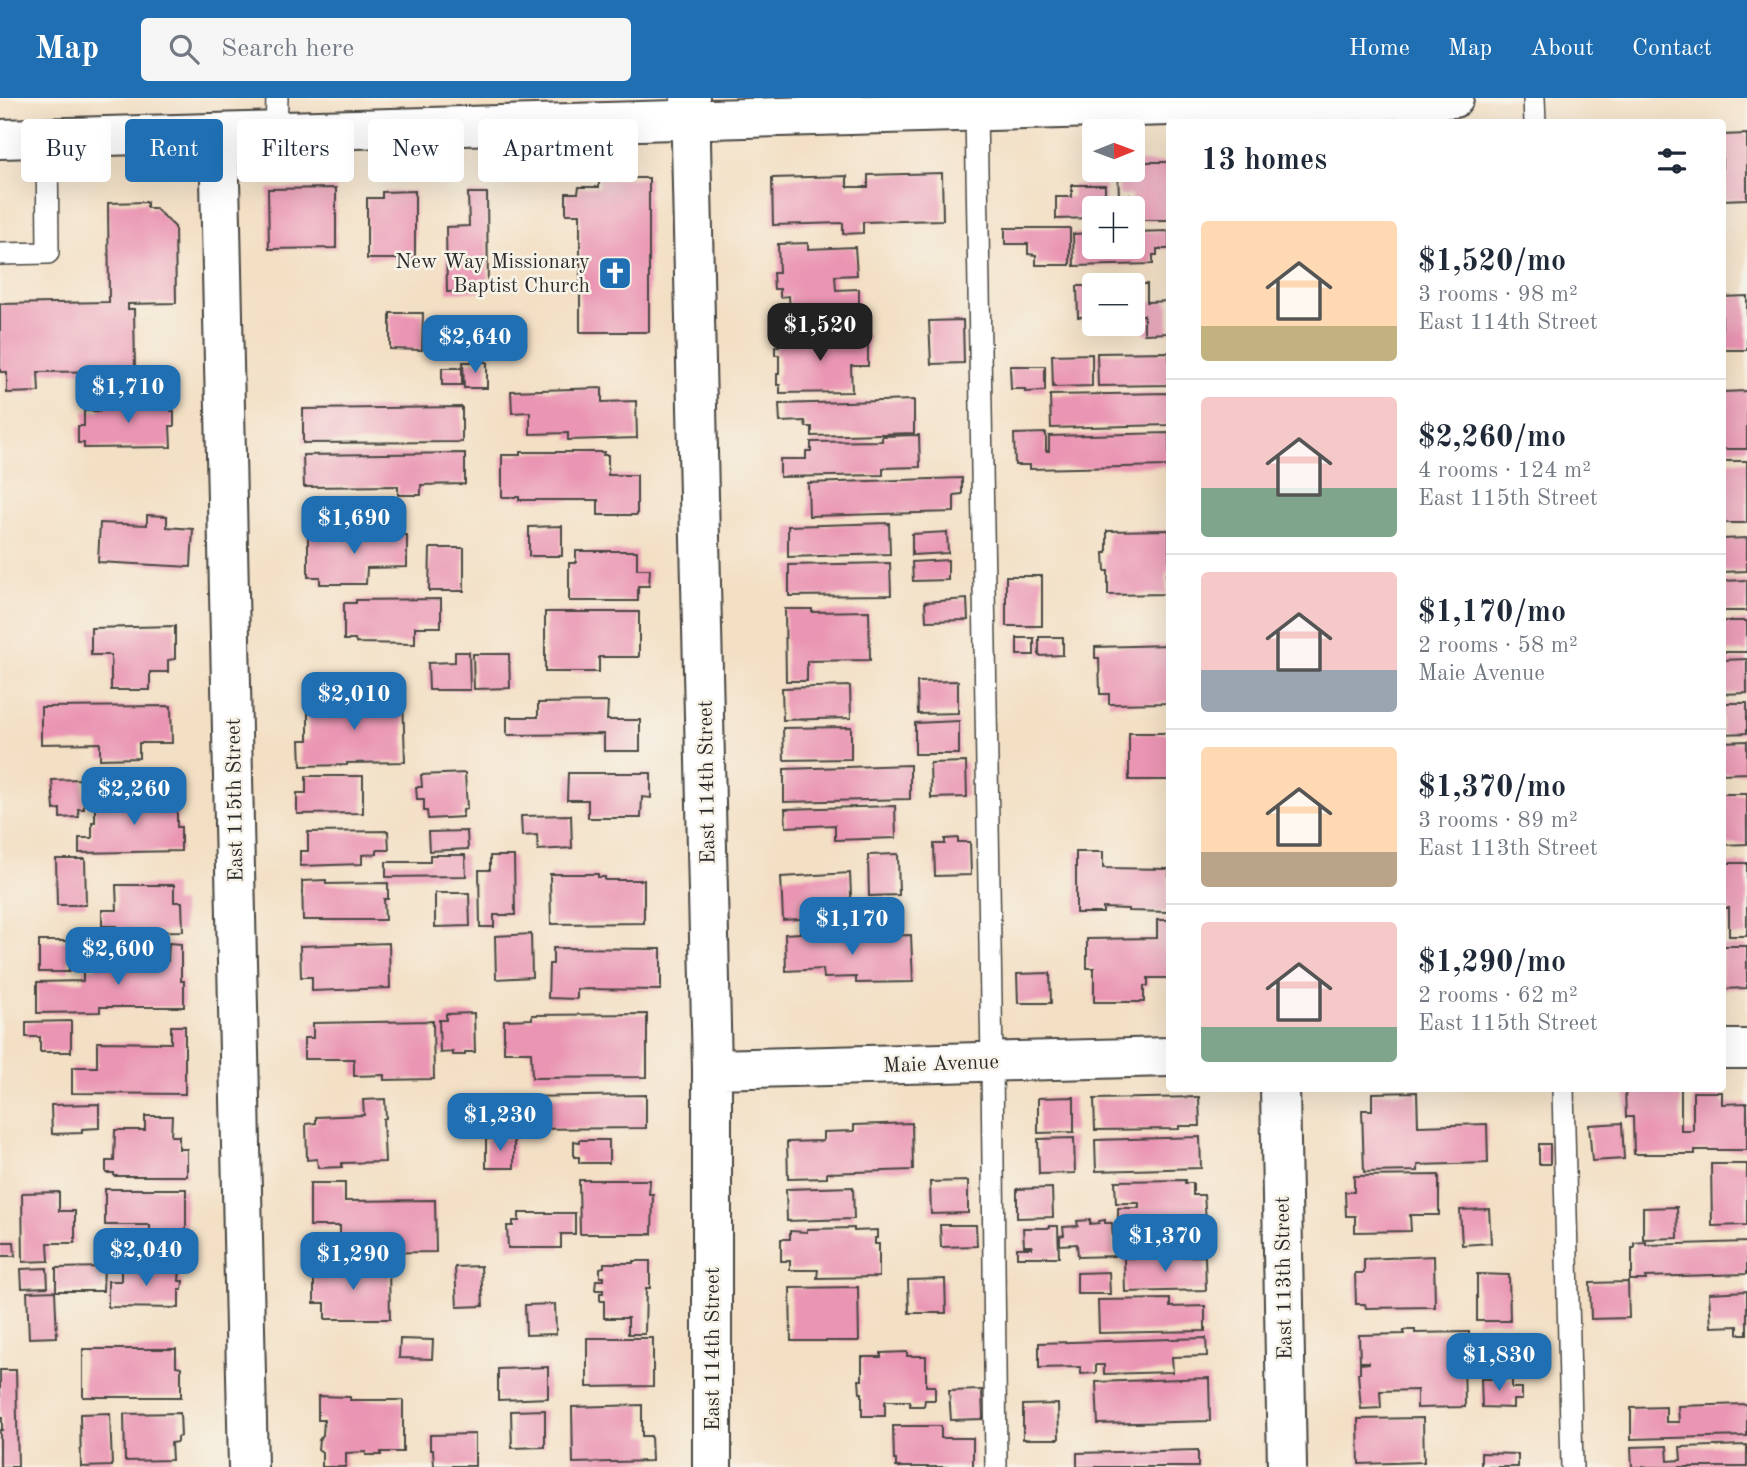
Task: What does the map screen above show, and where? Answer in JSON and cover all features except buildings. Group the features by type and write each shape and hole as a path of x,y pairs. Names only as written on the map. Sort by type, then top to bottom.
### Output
{"street":[{"path":"223,132 277,115 690,109 976,111 1249,107 1454,98"},
{"name":"East 114th Street","path":"690,109 712,1069 712,1467"},
{"path":"0,139 21,139"},
{"name":"East 115th Street","path":"220,182 248,1467"},
{"path":"1726,1049 1747,1049"},
{"name":"Maie Avenue","path":"712,1069 1166,1056"},
{"name":"East 113th Street","path":"1280,1092 1287,1467"}],"lane":[{"path":"1534,98 1535,119"},
{"path":"976,111 996,1467"},
{"path":"0,254 48,253 47,182"},
{"path":"1563,1092 1572,1467"}],"place":[{"name":"New Way Missionary Baptist Church","path":"615,273"}]}
